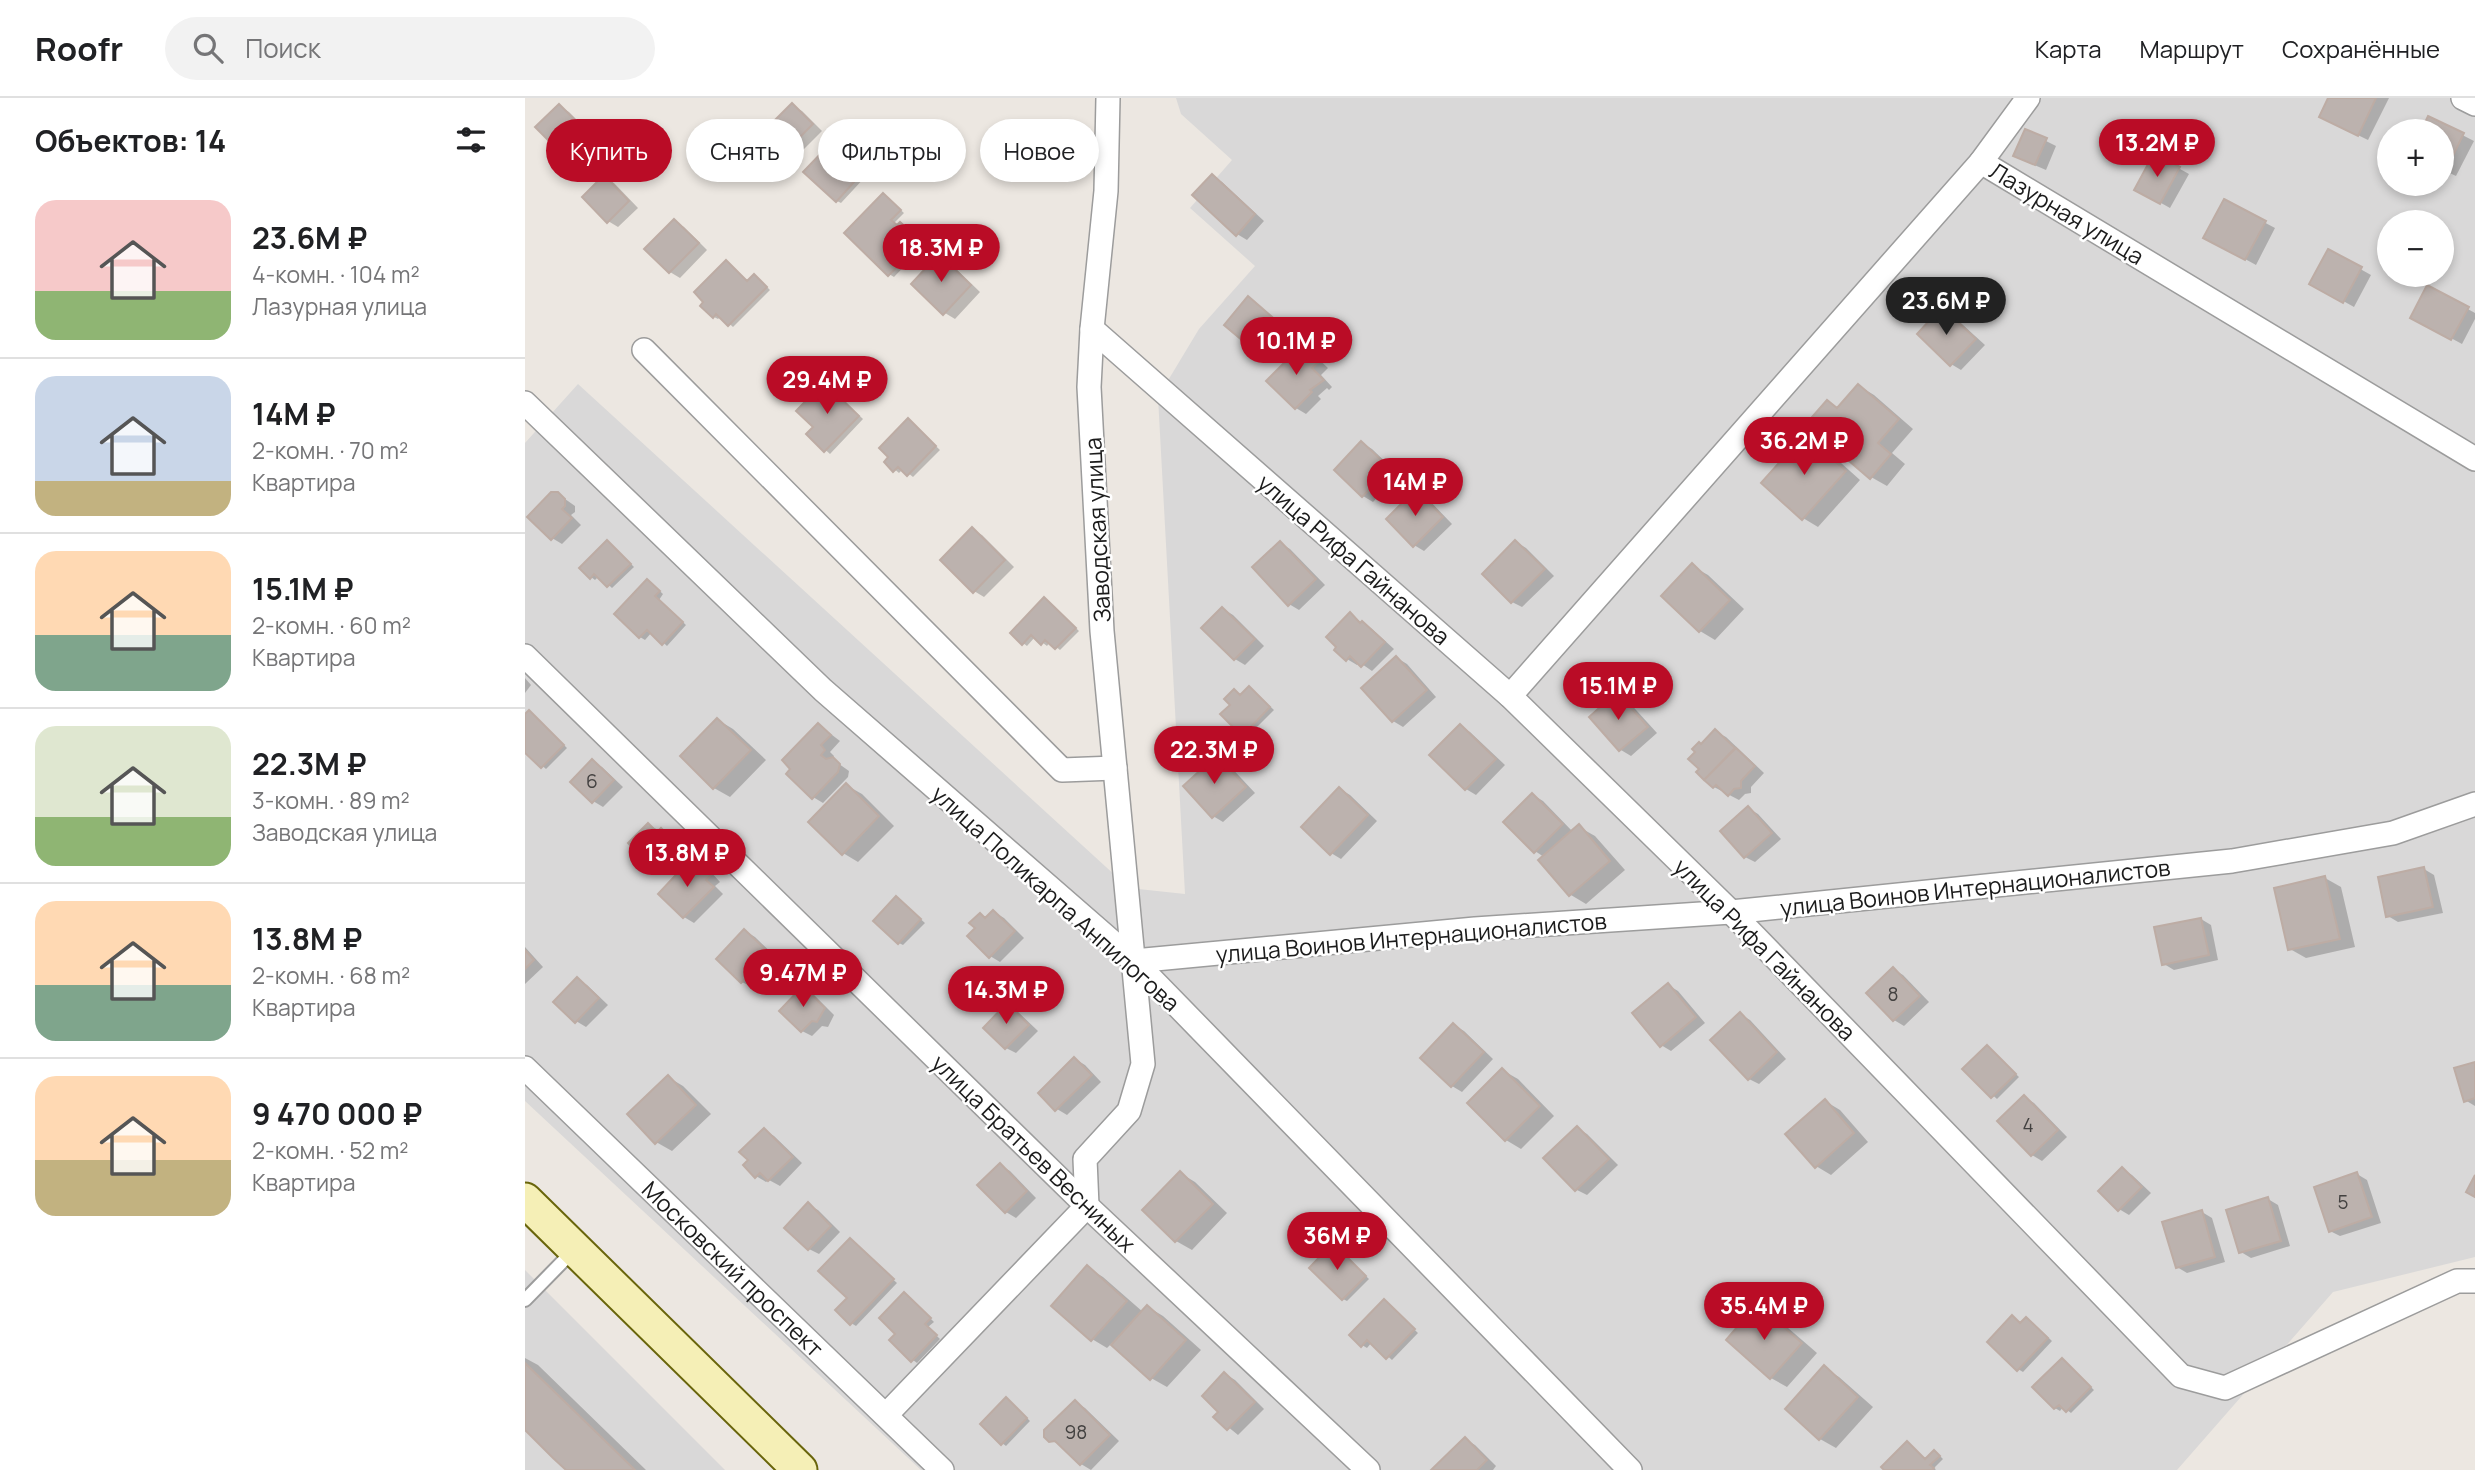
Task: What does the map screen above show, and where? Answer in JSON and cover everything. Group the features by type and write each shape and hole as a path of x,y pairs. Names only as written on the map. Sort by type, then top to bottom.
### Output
{"main road":[{"path":"525,1200 800,1470"}],"street":[{"name":"Заводская улица","path":"1087,1206 1086,1159 1129,1111 1143,1064 1102,631 1089,387 1106,191 1108,98"},
{"path":"1981,162 2028,98"},
{"path":"2463,98 2475,104"},
{"name":"Лазурная улица","path":"1510,696 1981,162 2475,459"},
{"name":"улица Рифа Гайнанова","path":"1093,329 1510,696 1731,912 2181,1377 2225,1388 2457,1280 2475,1280"},
{"path":"644,350 1062,770 1115,768"},
{"name":"улица Поликарпа Анпилогова","path":"525,403 823,690 1134,961 1629,1470"},
{"name":"улица Братьев Весниных","path":"525,656 1087,1206 1368,1470"},
{"name":"улица Воинов Интернационалистов","path":"1134,961 1475,929 1731,912 2232,861 2393,833 2475,804"},
{"name":"Московский проспект","path":"525,1068 942,1470"},
{"path":"886,1415 1087,1206"}],"lane":[{"path":"525,1300 575,1248"}],"shaded area":[{"path":"1176,98 2475,98 2475,1257 2333,1292 2177,1470 921,1470 525,1101 525,443 578,384 1129,888 1185,894 1158,397 1199,329 1255,266 1190,208 1232,160 1181,114"},
{"path":"525,1270 725,1470 525,1470"}],"building":[{"path":"2328,98 2376,98 2358,136 2319,117"},
{"path":"792,103 813,124 804,133 804,119 776,119"},
{"path":"559,104 574,119 546,119 546,138 535,127"},
{"path":"2454,128 2464,133 2454,154"},
{"path":"2025,129 2047,138 2035,165 2013,156"},
{"path":"2154,153 2180,167 2160,204 2134,190"},
{"path":"818,156 818,182 854,182 836,202 804,171"},
{"path":"1212,174 1255,214 1236,236 1192,195"},
{"path":"597,182 611,182 629,201 607,223 582,197"},
{"path":"883,193 901,210 891,220 897,225 900,222 911,232 905,238 916,248 888,276 844,233"},
{"path":"2224,199 2266,221 2245,260 2203,238"},
{"path":"674,219 699,243 669,273 644,249"},
{"path":"2328,249 2362,267 2343,303 2309,284"},
{"path":"939,254 971,285 943,315 911,284"},
{"path":"726,260 747,281 754,274 767,287 728,326 716,314 713,318 700,306 703,302 694,292"},
{"path":"2426,287 2469,307 2451,340 2410,318"},
{"path":"1248,296 1279,323 1255,351 1224,325"},
{"path":"1942,307 1976,339 1950,366 1917,334"},
{"path":"1302,345 1319,362 1312,368 1324,380 1310,390 1312,392 1295,409 1266,381"},
{"path":"824,382 859,416 824,452 806,434 813,427 796,411"},
{"path":"1858,384 1899,419 1878,443 1891,454 1870,479 1806,424 1827,400 1837,408"},
{"path":"908,418 936,446 907,476 898,467 893,472 884,462 888,457 879,448"},
{"path":"1805,434 1846,471 1802,520 1761,483"},
{"path":"1361,441 1390,468 1362,497 1334,470"},
{"path":"1416,489 1443,517 1413,547 1386,519"},
{"path":"551,492 558,492 565,499 562,509 572,518 551,540 527,517"},
{"path":"972,527 1005,560 973,593 940,560"},
{"path":"607,540 631,564 607,587 594,574 590,579 579,568"},
{"path":"1515,540 1545,569 1511,603 1482,574"},
{"path":"1280,541 1316,579 1288,606 1252,567"},
{"path":"1692,563 1730,600 1699,632 1661,596"},
{"path":"647,579 660,591 655,596 683,622 662,645 647,630 639,638 614,614"},
{"path":"1044,597 1076,628 1055,649 1045,640 1041,645 1031,635 1022,645 1010,633"},
{"path":"1222,607 1255,639 1234,660 1201,628"},
{"path":"1350,612 1385,642 1361,667 1350,656 1346,661 1334,650 1336,647 1326,637"},
{"path":"1396,656 1427,690 1392,722 1361,688"},
{"path":"1249,686 1270,707 1242,736 1220,714 1230,705 1224,699 1234,689 1240,695"},
{"path":"1617,692 1648,727 1619,751 1589,717"},
{"path":"529,710 564,745 541,768 525,753 525,714"},
{"path":"717,718 751,750 713,789 680,756"},
{"path":"818,723 831,735 821,745 825,750 821,755 826,759 833,757 840,764 838,772 812,799 786,774 790,769 782,760"},
{"path":"1460,724 1496,759 1465,790 1429,755"},
{"path":"1715,729 1735,748 1704,780 1696,772 1699,769 1688,759 1695,752 1692,749 1699,742 1701,744"},
{"path":"1736,748 1755,766 1741,781 1741,788 1734,789 1728,796 1716,785 1713,788 1704,780"},
{"path":"1217,755 1246,787 1212,818 1183,786"},
{"path":"592,759 614,780 592,803 570,782"},
{"path":"846,783 879,816 842,855 808,822"},
{"path":"1339,787 1368,815 1330,855 1301,827"},
{"path":"1532,793 1563,824 1534,853 1503,822"},
{"path":"1748,806 1772,833 1744,858 1720,831"},
{"path":"648,823 657,832 661,828 673,840 649,864 628,843"},
{"path":"1579,824 1610,861 1569,896 1538,860"},
{"path":"688,862 695,869 700,864 711,875 706,880 714,887 683,918 658,894"},
{"path":"2424,867 2433,907 2386,917 2378,877"},
{"path":"2325,876 2340,939 2288,950 2274,888"},
{"path":"896,896 921,919 898,944 873,921"},
{"path":"993,910 1015,931 989,958 967,936 975,928 969,923 980,913 985,918"},
{"path":"2201,918 2209,955 2162,965 2154,927"},
{"path":"744,929 770,954 741,983 716,959"},
{"path":"525,950 534,960 525,969"},
{"path":"1893,967 1920,996 1893,1021 1866,993"},
{"path":"577,977 599,998 575,1023 553,1002"},
{"path":"1668,983 1696,1017 1660,1047 1632,1013"},
{"path":"803,986 825,1008 817,1022 812,1021 801,1032 779,1011"},
{"path":"1007,1003 1029,1025 1005,1049 983,1028"},
{"path":"1740,1012 1777,1052 1748,1080 1710,1040"},
{"path":"1453,1023 1484,1052 1451,1087 1420,1058"},
{"path":"1987,1045 2016,1074 1991,1098 1962,1069"},
{"path":"1074,1057 1092,1075 1055,1111 1038,1093"},
{"path":"2475,1062 2475,1098 2464,1102 2454,1068"},
{"path":"1502,1068 1540,1106 1505,1141 1467,1103"},
{"path":"668,1075 696,1105 655,1144 627,1114"},
{"path":"2024,1095 2058,1130 2031,1156 1997,1121"},
{"path":"1825,1099 1854,1133 1815,1168 1785,1134"},
{"path":"1577,1126 1609,1159 1575,1191 1543,1158"},
{"path":"764,1128 793,1157 768,1181 760,1173 755,1178 743,1165 748,1160 739,1152"},
{"path":"1000,1163 1027,1191 1005,1213 977,1185"},
{"path":"2122,1167 2142,1187 2118,1211 2098,1191"},
{"path":"1180,1171 1213,1204 1175,1242 1142,1210"},
{"path":"2357,1172 2372,1217 2329,1232 2314,1187"},
{"path":"2475,1175 2475,1197 2466,1192"},
{"path":"2268,1197 2281,1241 2239,1253 2226,1210"},
{"path":"808,1202 831,1226 808,1250 784,1228"},
{"path":"2202,1210 2215,1257 2176,1268 2162,1222"},
{"path":"850,1238 894,1279 850,1325 835,1310 847,1298 818,1271"},
{"path":"1333,1243 1366,1276 1342,1300 1309,1268"},
{"path":"1087,1265 1127,1301 1091,1341 1051,1306"},
{"path":"904,1292 931,1318 925,1324 937,1335 911,1362 889,1340 895,1334 879,1318"},
{"path":"1384,1299 1415,1329 1386,1359 1367,1340 1361,1347 1349,1335"},
{"path":"1757,1304 1802,1343 1770,1379 1726,1340"},
{"path":"1147,1305 1186,1340 1150,1380 1111,1345"},
{"path":"2012,1315 2020,1323 2026,1317 2048,1338 2017,1371 1987,1342"},
{"path":"2062,1358 2091,1387 2066,1412 2059,1405 2054,1409 2032,1387"},
{"path":"525,1363 635,1470 566,1470 553,1458 525,1430"},
{"path":"1824,1365 1858,1397 1819,1440 1785,1409"},
{"path":"1224,1372 1255,1402 1227,1430 1213,1417 1218,1412 1202,1396"},
{"path":"1006,1397 1027,1418 1001,1445 980,1424"},
{"path":"1075,1400 1110,1435 1080,1465 1055,1441 1049,1442 1044,1437 1044,1430"},
{"path":"1465,1437 1487,1460 1477,1470 1431,1470"},
{"path":"1907,1441 1925,1459 1934,1450 1940,1456 1930,1465 1934,1468 1932,1470 1884,1470 1881,1467"}]}
